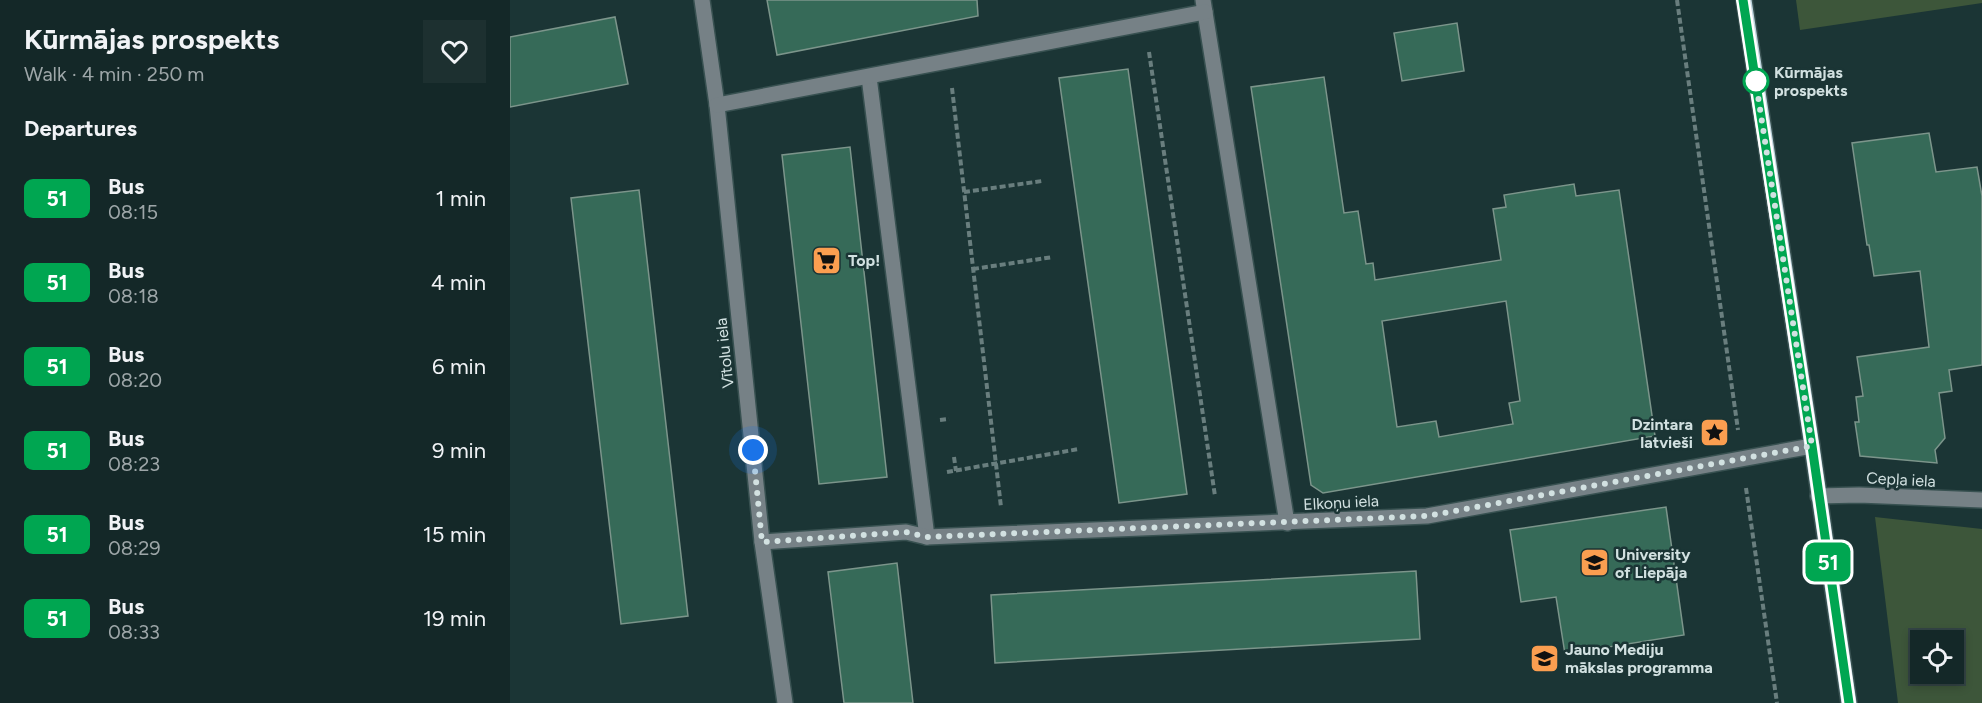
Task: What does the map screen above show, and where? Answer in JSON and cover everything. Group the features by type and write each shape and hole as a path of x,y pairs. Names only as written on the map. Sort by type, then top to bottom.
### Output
{"main road":[{"path":"1743,0 1849,703"}],"street":[{"name":"Vītolu iela","path":"702,0 717,105 762,542 784,703"},
{"path":"717,105 1145,23 1204,6"},
{"name":"Elkoņu iela","path":"1204,6 1287,523 1427,516 1812,446"},
{"path":"869,77 927,537"},
{"name":"Cepļa iela","path":"1818,496 1859,495 1982,500"},
{"path":"762,542 906,532 927,537 1287,523"}],"path":[{"path":"1677,0 1777,703"},
{"path":"1145,23 1219,526"},
{"path":"949,61 1005,534"},
{"path":"964,192 1042,181"},
{"path":"973,269 1053,257"},
{"path":"919,477 1079,449"},
{"path":"954,457 956,471"}],"green space":[{"path":"1796,0 1982,0 1982,3 1800,30"},
{"path":"1875,517 1982,529 1982,703 1898,703"}],"building":[{"path":"767,0 977,0 978,16 777,55"},
{"path":"615,17 628,84 510,107 510,37"},
{"path":"1457,23 1464,71 1402,81 1394,33"},
{"path":"1128,69 1187,494 1119,503 1059,78"},
{"path":"1324,77 1344,213 1358,211 1366,264 1373,263 1375,280 1501,260 1493,209 1506,207 1504,195 1574,184 1576,196 1619,190 1655,436 1323,493 1311,485 1251,87","holes":["1506,301 1520,401 1509,403 1513,424 1439,437 1436,421 1397,427 1382,321"]},
{"path":"1929,133 1936,172 1977,167 1982,196 1982,365 1949,370 1952,391 1939,393 1945,438 1935,450 1937,463 1860,456 1855,422 1859,422 1856,397 1863,396 1857,357 1929,347 1920,271 1874,276 1869,245 1867,245 1852,143"},
{"path":"850,147 887,477 819,484 782,155"},
{"path":"639,190 688,616 621,624 571,198"},
{"name":"University of Liepāja","path":"1666,507 1684,635 1565,654 1556,597 1521,602 1510,530"},
{"path":"897,563 913,703 844,703 828,572"},
{"path":"1416,571 1420,639 995,663 991,595"}],"bus line":[{"name":"51","path":"1743,0 1849,703"}],"place":[{"name":"Kūrmājas prospekts","path":"1756,81"},
{"name":"Top!","path":"827,260"},
{"name":"Dzintara latvieši","path":"1714,433"},
{"name":"University of Liepāja","path":"1594,563"},
{"name":"Jauno Mediju mākslas programma","path":"1544,658"}],"route":[{"path":"753,450 762,542 906,532 927,537 1427,516 1812,446 1754,70 1756,81"}]}
